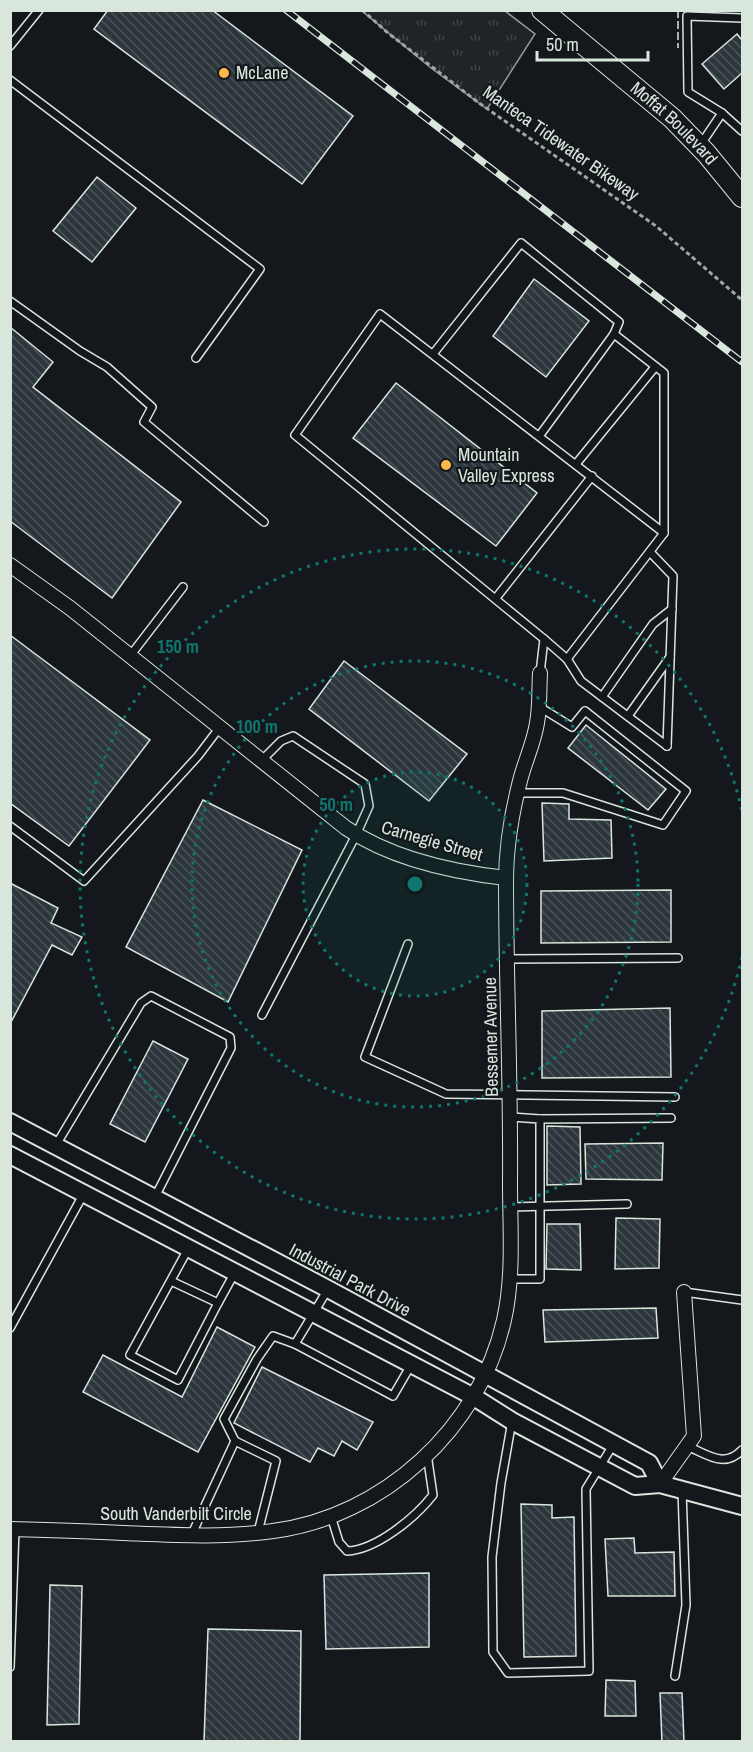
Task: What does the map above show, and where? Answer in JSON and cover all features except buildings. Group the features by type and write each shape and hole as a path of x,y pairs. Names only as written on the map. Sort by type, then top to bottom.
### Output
{"main road":[{"name":"Moffat Boulevard","path":"542,10 672,117 742,197"}],"street":[{"name":"Carnegie Street","path":"10,565 130,656 356,835 408,857 469,874 506,878"},
{"name":"Bessemer Avenue","path":"474,1397 504,1321 509,1279 511,1095 506,878 511,825 522,775 538,721 540,673"},
{"name":"Industrial Park Drive","path":"10,1122 328,1289 649,1463 660,1484"},
{"path":"10,1155 474,1397 512,1421 635,1486 660,1484 742,1506"},
{"path":"660,1484 694,1436 684,1292"},
{"name":"South Vanderbilt Circle","path":"13,1529 190,1536 273,1531 303,1525 331,1516 378,1494 427,1454 460,1418 474,1397"}],"lane":[{"path":"10,46 39,10"},
{"path":"742,18 687,16 688,92 722,113 742,131"},
{"path":"10,80 260,269 196,358"},
{"path":"699,146 722,113"},
{"path":"433,354 521,243 619,322 614,334 540,435"},
{"path":"10,301 80,351 107,367 152,407 144,422 264,522"},
{"path":"650,552 673,576 667,746 581,681 567,659 544,639 295,435 381,314 664,533"},
{"path":"567,659 664,533 663,373 614,334"},
{"path":"576,464 655,367"},
{"path":"496,598 592,476"},
{"path":"130,656 183,587"},
{"path":"602,697 653,624 672,609"},
{"path":"540,673 544,639"},
{"path":"628,716 670,657"},
{"path":"518,794 563,793 663,825 686,792 585,711 572,727 538,706"},
{"path":"10,826 84,881 198,756 220,727"},
{"path":"262,760 280,741 293,736 365,784 369,806 262,1015"},
{"path":"408,944 365,1057 446,1094 675,1097"},
{"path":"508,959 678,958"},
{"path":"55,1146 141,1003 151,996 230,1037 231,1048 154,1199"},
{"path":"511,1117 540,1119 671,1118"},
{"path":"509,1279 540,1280 540,1119"},
{"path":"10,1328 83,1195"},
{"path":"510,1207 627,1204"},
{"path":"188,1249 130,1355 178,1380 234,1273"},
{"path":"171,1281 218,1303"},
{"path":"295,1344 328,1289"},
{"path":"684,1292 742,1300"},
{"path":"258,1532 276,1461 234,1442 224,1419 257,1359 273,1336 295,1344 393,1396 411,1365"},
{"path":"512,1421 501,1483 492,1557 493,1652 508,1672 589,1671 586,1489 614,1445"},
{"path":"190,1536 234,1442"},
{"path":"687,1446 719,1460 736,1457 742,1450"},
{"path":"331,1516 339,1542 347,1551 360,1551 397,1529 424,1507 433,1495 427,1454"},
{"path":"675,1676 686,1605 682,1490"},
{"path":"10,1667 13,1529"}],"path":[{"name":"Manteca Tidewater Bikeway","path":"362,10 479,103 656,226 742,300"}],"green space":[{"path":"362,11 505,11 535,34 487,109 431,68"}],"railway":[{"path":"286,10 742,362"}],"fence":[{"path":"678,10 678,48"}],"place":[{"name":"McLane","path":"224,73"},
{"name":"Mountain Valley Express","path":"446,465"}]}
